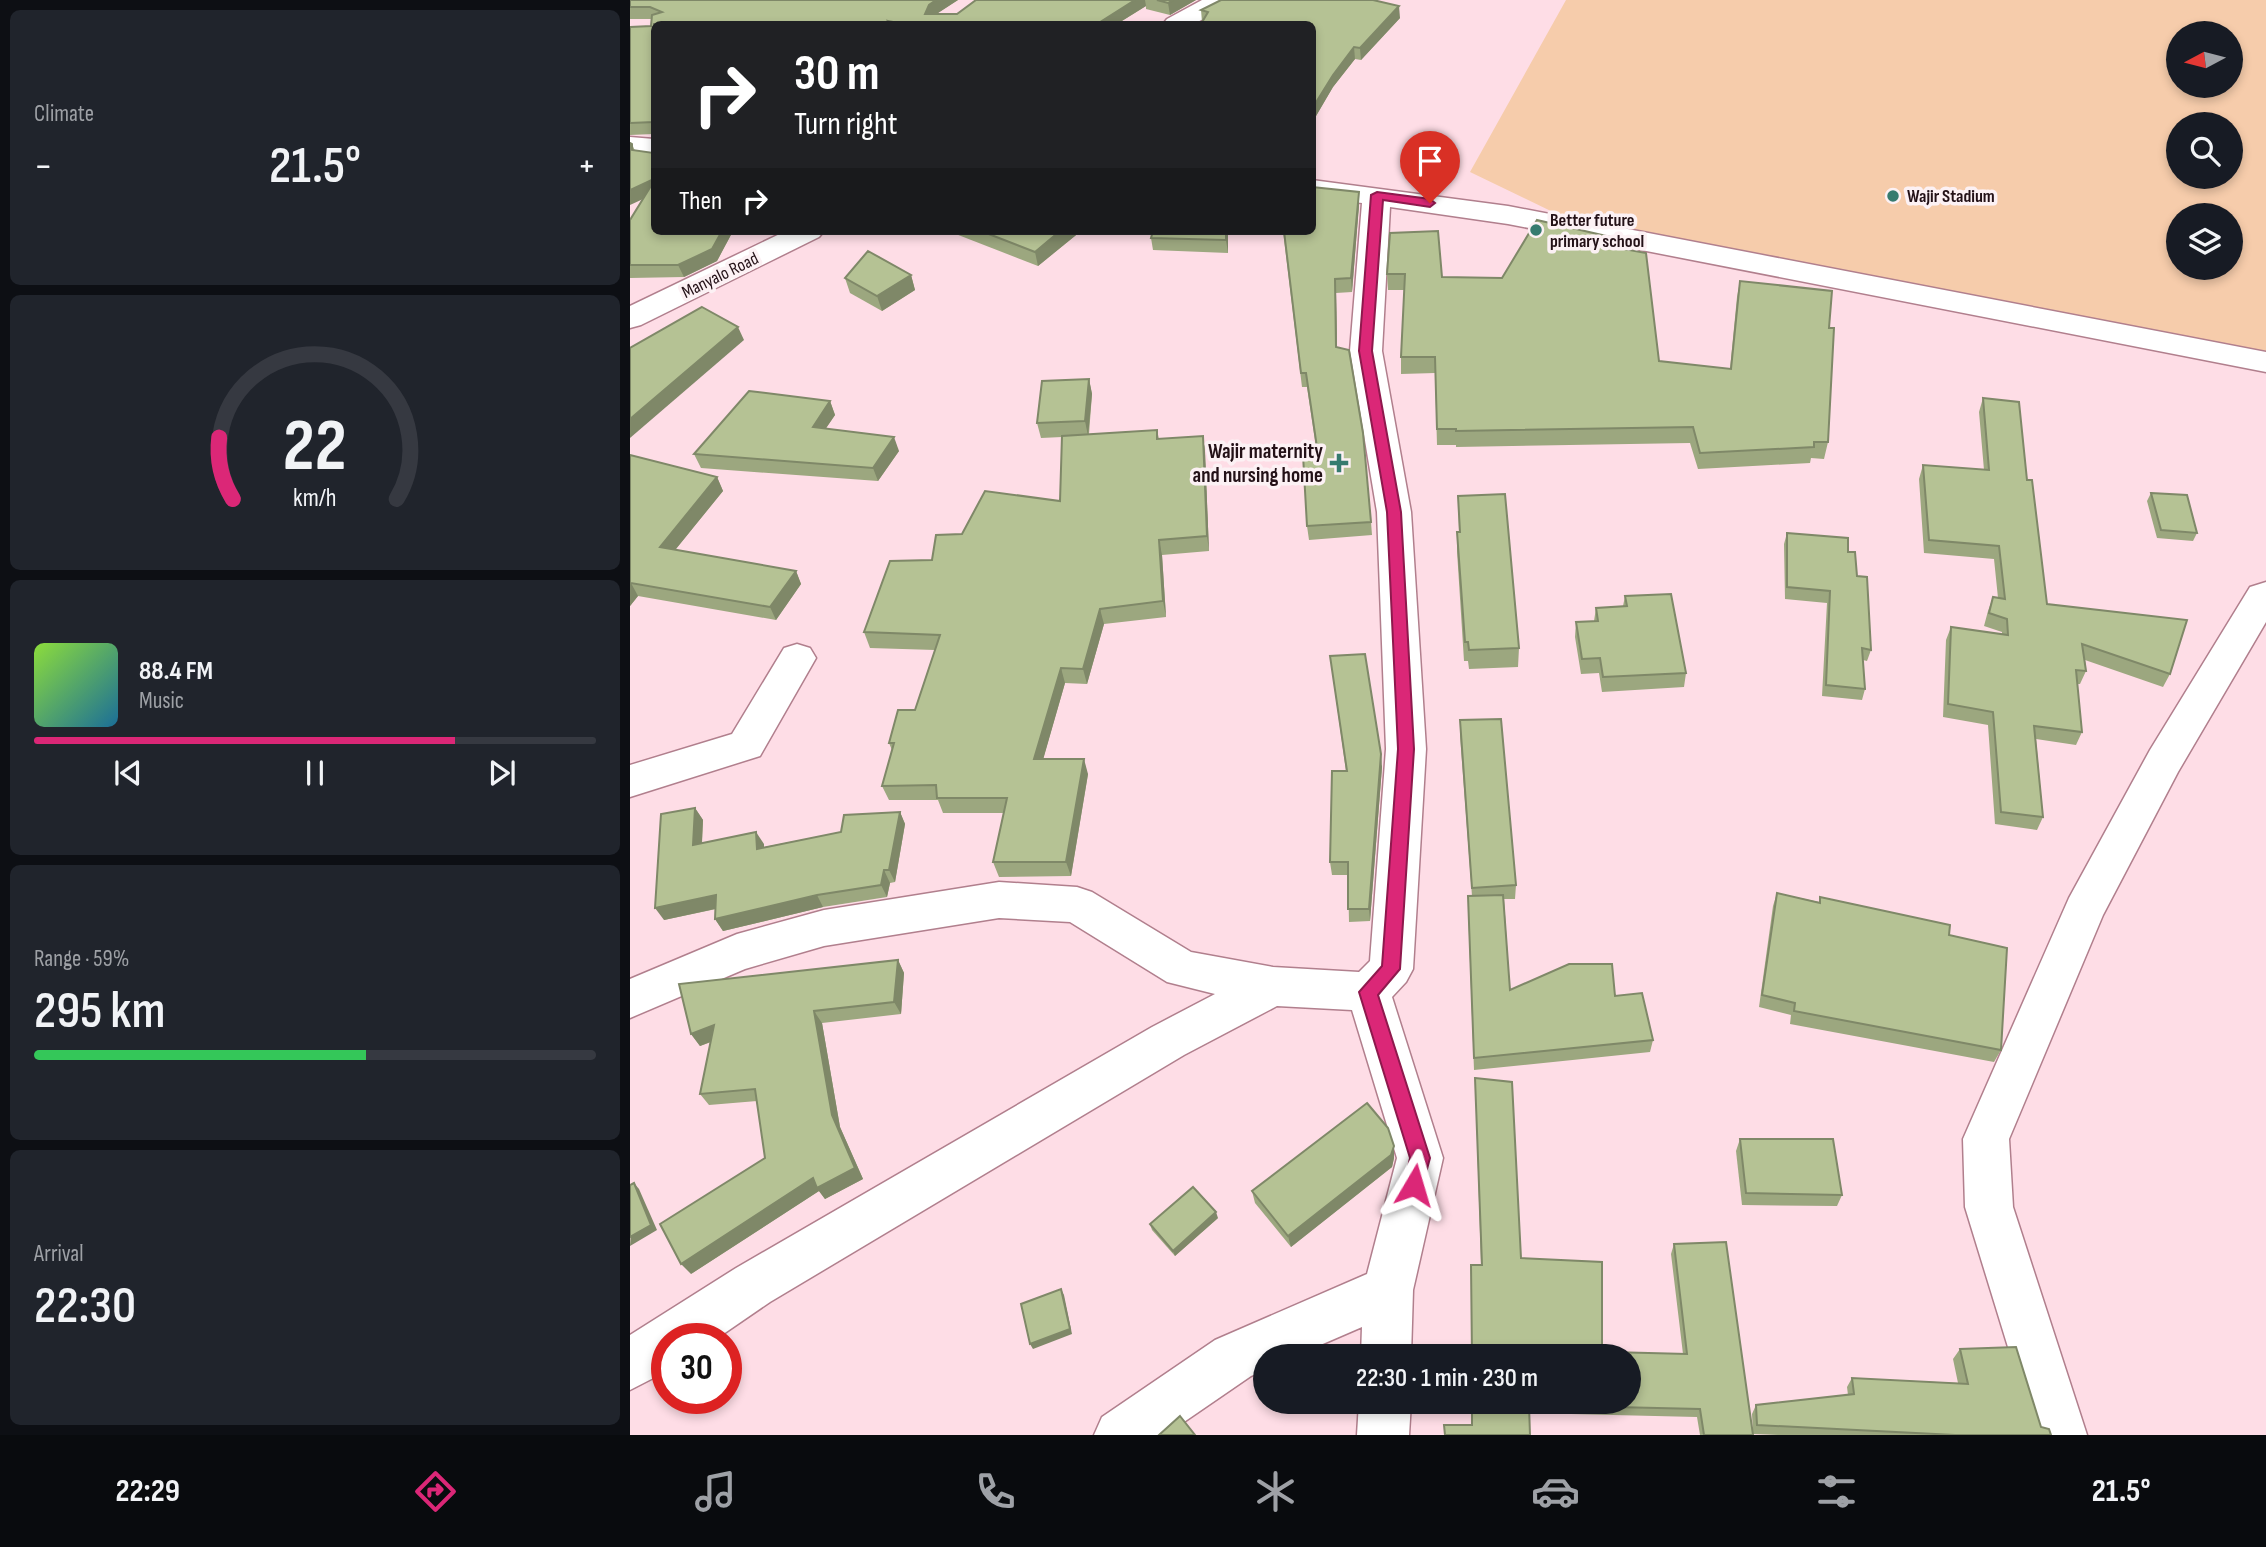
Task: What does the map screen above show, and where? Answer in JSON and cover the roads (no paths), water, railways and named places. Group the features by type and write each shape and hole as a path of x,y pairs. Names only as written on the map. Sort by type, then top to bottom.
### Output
{"street":[{"path":"1182,21 1220,0"},
{"path":"630,145 651,147"},
{"path":"1316,188 1508,215 2266,362"},
{"path":"630,999 737,953 824,928 999,900 1077,905 1182,969 1273,986 1368,992 1391,969 1406,749 1394,512 1366,351 1377,195"},
{"name":"Manyalo Road","path":"630,318 801,235"},
{"path":"2061,1435 1989,1207 1986,1139 2084,911 2164,761 2266,595"},
{"path":"630,781 746,744 797,658"},
{"path":"695,1323 752,1286 1168,1041 1273,986"},
{"path":"1368,992 1420,1158 1388,1290 1386,1344"},
{"path":"1120,1435 1233,1358 1388,1290"},
{"path":"630,1365 651,1352"},
{"path":"1384,1435 1385,1414"}],"place":[{"name":"Wajir Stadium","path":"1893,196"},
{"name":"Better future primary school","path":"1536,230"},
{"name":"Wajir maternity and nursing home","path":"1339,463"}]}
